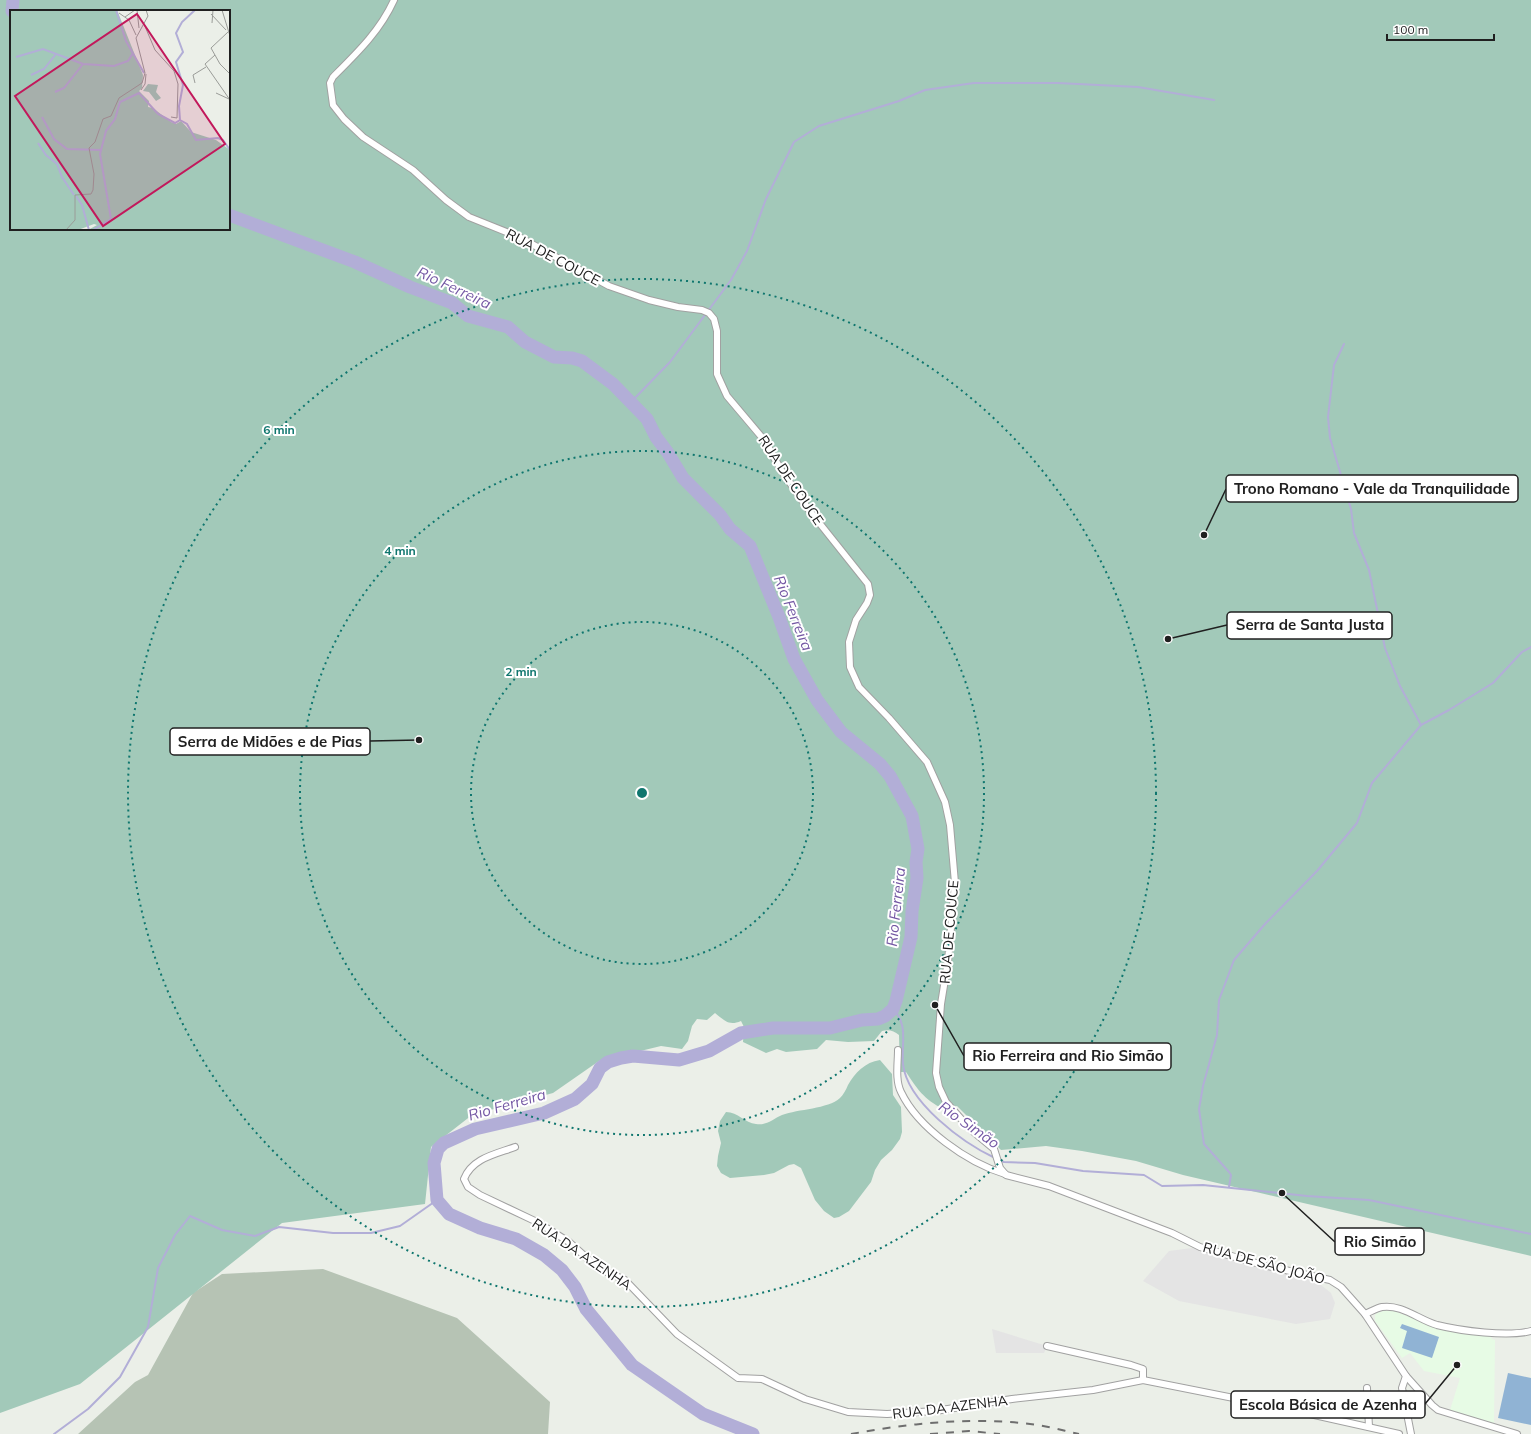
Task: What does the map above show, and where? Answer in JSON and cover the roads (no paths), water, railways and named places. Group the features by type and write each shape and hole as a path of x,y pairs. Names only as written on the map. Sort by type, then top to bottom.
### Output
{"street":[{"name":"RUA DE COUCE","path":"394,0 387,16 376,31 365,45 333,77 330,84 333,105 344,119 363,137 413,170 446,200 469,216 519,237 609,286 649,300 678,307 702,310 709,314 714,319 717,331 717,374 727,396 765,441 782,470 809,510 868,584 870,594 867,603 856,620 849,642 850,667 859,687 889,718 927,762 945,802 950,825 955,883 948,961 941,1004 937,1080 946,1102 970,1129 996,1152 1000,1168 1006,1175"},
{"name":"RUA DE SÃO JOÃO","path":"898,1050 898,1075 900,1091 917,1116 960,1153 993,1171 1049,1186 1172,1233 1200,1247 1263,1265 1330,1280 1341,1287 1365,1314 1406,1376 1438,1410 1517,1434"},
{"name":"RUA DA AZENHA","path":"515,1147 476,1162 467,1171 464,1180 468,1187 507,1209 536,1222 569,1242 598,1268 625,1280 677,1334 738,1378 762,1379 805,1399 848,1412 865,1414 935,1411 999,1401 1070,1393 1143,1380 1274,1406 1399,1434"},
{"path":"1365,1314 1382,1307 1400,1308 1435,1324 1458,1329 1519,1334 1531,1331"},
{"path":"1047,1346 1132,1365 1143,1369 1143,1380"},
{"path":"1406,1376 1402,1388 1411,1434"},
{"path":"1367,1388 1369,1427"}],"waterway":[{"name":"Rio Ferreira","path":"12,10 13,0"},
{"path":"631,402 670,362 731,280 747,251 766,199 794,142 819,126 899,101 925,90 974,83 1058,83 1138,87 1214,100"},
{"name":"Rio Ferreira","path":"230,215 355,262 410,287 452,303 468,316 508,327 525,342 554,357 572,358 582,361 613,384 647,419 656,437 668,453 683,478 720,515 730,529 750,546 779,617 794,659 817,700 841,732 880,764 890,776 912,816 918,849 916,862 917,878 912,911 911,937 896,1001 893,1009 885,1016 878,1019 862,1020 830,1028 773,1028 741,1033 709,1051 679,1060 633,1056 608,1062 600,1068 592,1084 575,1099 544,1113 475,1129 444,1143 438,1149 434,1163 437,1200 449,1214 480,1228 516,1239 544,1255 562,1270 575,1287 586,1309 632,1365 703,1414 753,1434"},
{"path":"1344,344 1334,365 1328,417 1330,438 1351,509 1354,533 1369,570 1385,648 1400,686 1421,725"},
{"path":"1229,1187 1231,1175 1204,1144 1199,1109 1203,1086 1217,1035 1219,1000 1234,960 1265,924 1317,871 1357,823 1372,783 1421,725 1493,683 1522,652 1531,647"},
{"name":"Rio Simão","path":"893,1009 898,1015 903,1028 903,1064 907,1078 915,1093 938,1120 953,1132 995,1158"},
{"name":"Rio Simão","path":"999,1160 1004,1162 1035,1163 1083,1171 1144,1175 1162,1186 1203,1185 1307,1196 1369,1200 1531,1234"},
{"path":"54,1434 88,1409 120,1377 148,1327 158,1268 175,1235 190,1216 222,1230 255,1236 279,1227 333,1233 371,1233 400,1226 437,1200"}],"railway":[{"path":"851,1434 921,1424 967,1421 1014,1422 1037,1425 1079,1434"},
{"path":"930,1434 969,1431 1000,1434"}],"place":[{"name":"Trono Romano - Vale da Tranquilidade","path":"1204,535"},
{"name":"Serra de Santa Justa","path":"1168,639"},
{"name":"Serra de Midões e de Pias","path":"419,740"},
{"name":"Rio Ferreira and Rio Simão","path":"935,1005"},
{"name":"Rio Simão","path":"1282,1193"},
{"name":"Escola Básica de Azenha","path":"1457,1365"}]}
